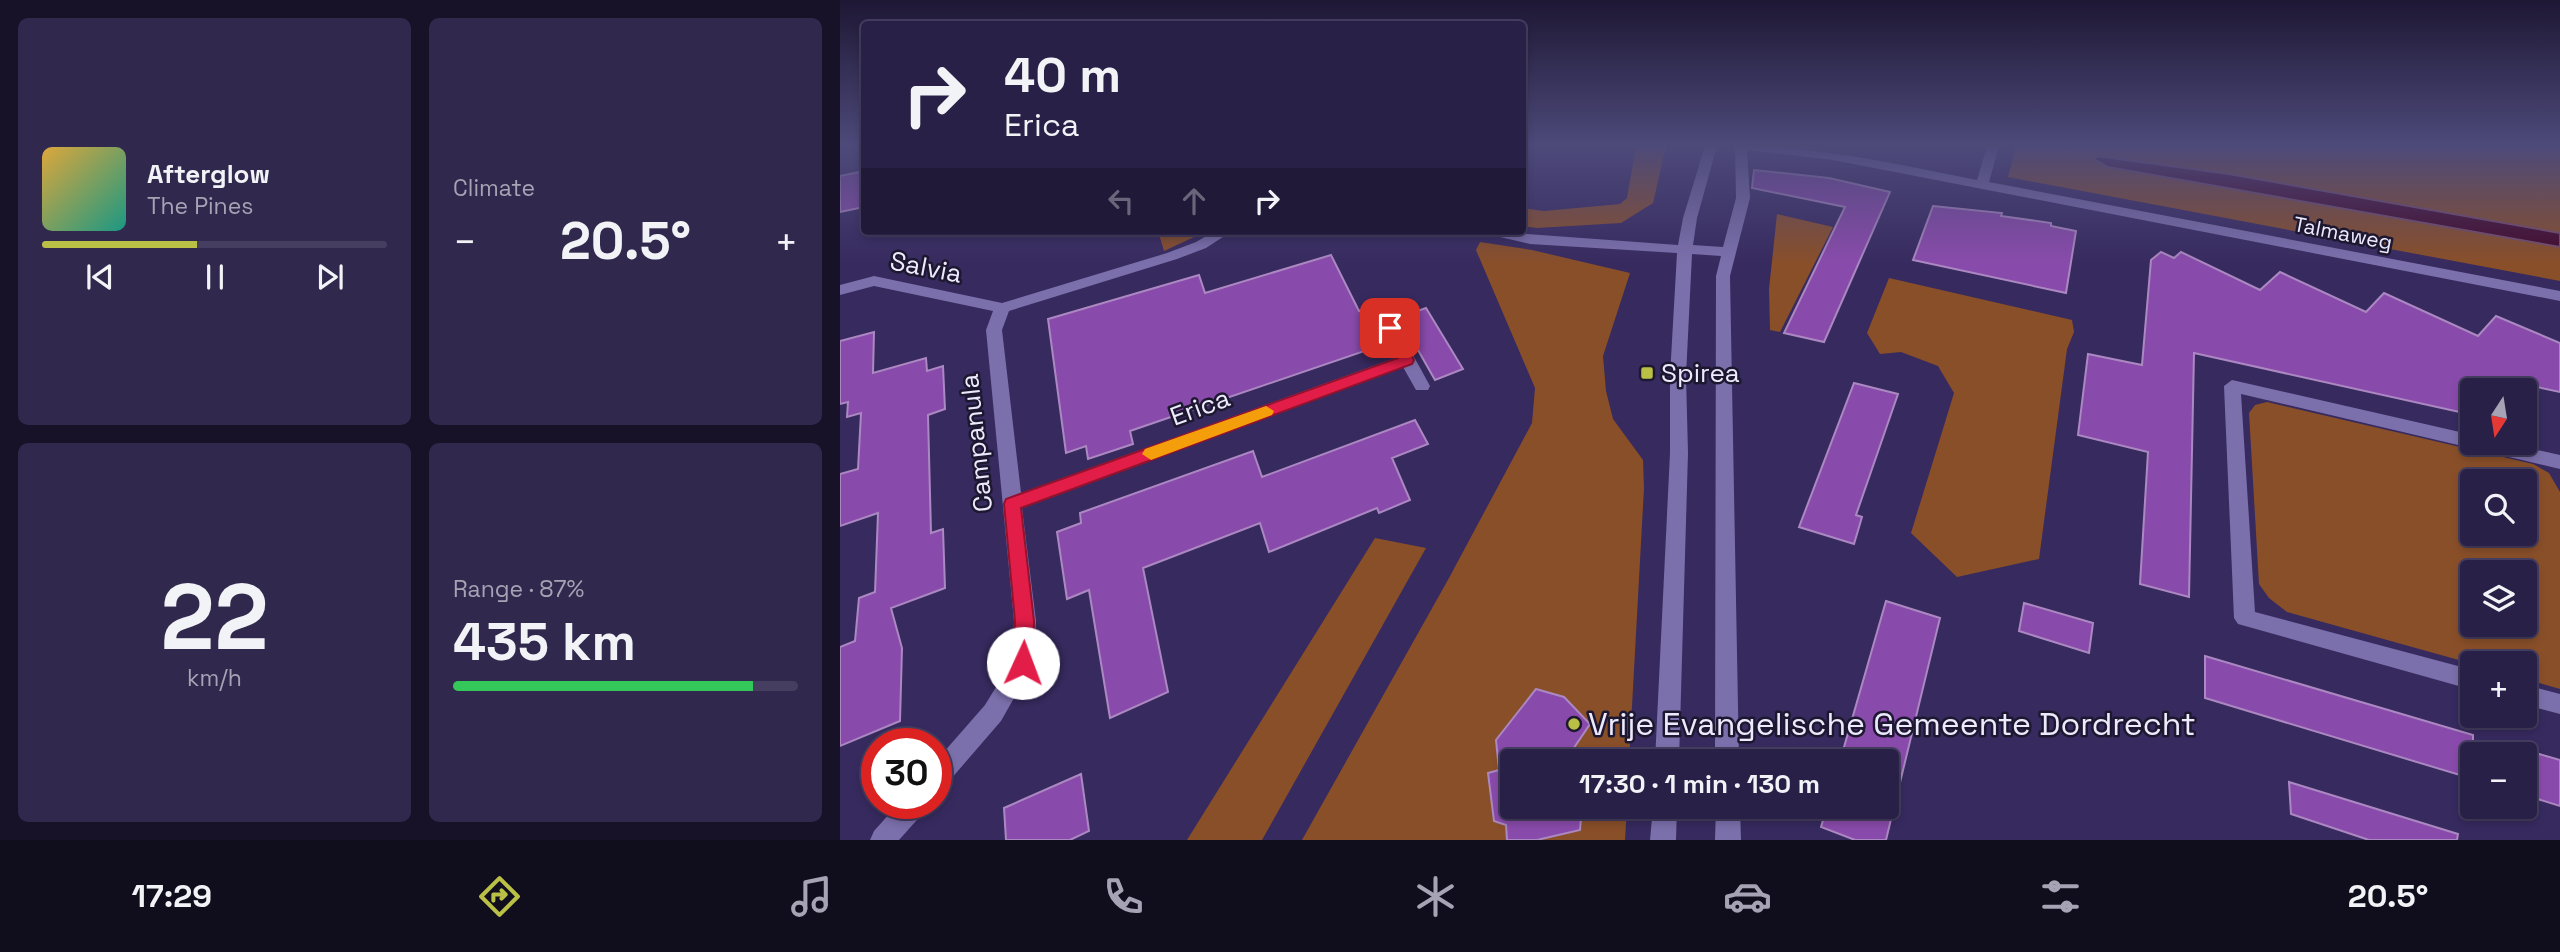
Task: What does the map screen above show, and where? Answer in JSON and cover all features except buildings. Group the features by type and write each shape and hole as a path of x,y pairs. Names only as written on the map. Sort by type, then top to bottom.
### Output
{"street":[{"path":"1667,749 1679,453 1678,376 1685,248 1689,218 1699,185"},
{"path":"1727,749 1723,276 1743,185"},
{"name":"Talmaweg","path":"1988,185 2560,296"},
{"path":"1002,308 1172,256 1218,235"},
{"path":"1509,235 1530,240 1729,252"},
{"name":"Salvia","path":"840,290 874,281 1002,308"},
{"name":"Campanula","path":"952,760 993,713 1023,663 1025,621 994,330 1002,308"},
{"path":"1390,328 1422,386"},
{"name":"Erica","path":"1012,504 1406,360"},
{"path":"2460,439 2232,386 2245,618 2460,676"},
{"path":"2530,455 2560,462"},
{"path":"2537,698 2560,704"},
{"path":"883,840 901,819"},
{"path":"1663,840 1664,819"},
{"path":"1728,819 1728,840"}],"shaded area":[{"path":"1629,185 1657,185 1653,203 1621,223 1526,226 1526,208 1544,211 1620,204 1627,198"},
{"path":"2052,185 2211,185 2560,247 2560,281"},
{"path":"2211,185 2292,185 2560,233 2560,247"},
{"path":"2292,185 2560,185 2560,233"},
{"path":"1777,214 1833,227 1780,332 1770,330 1769,289"},
{"path":"1159,235 1198,235 1164,251"},
{"path":"1480,242 1532,250 1630,273 1603,356 1606,391 1613,419 1643,460 1644,488 1630,749 1500,749 1500,819 1626,819 1625,840 1302,840 1449,578 1532,423 1535,388 1476,250"},
{"path":"1889,278 2072,320 2074,332 2067,349 2039,559 1957,577 1911,533 1954,393 1938,366 1901,352 1880,354 1867,333"},
{"path":"2267,402 2460,447 2460,455 2494,455 2533,464 2549,473 2560,492 2560,689 2537,682 2537,651 2460,651 2460,660 2287,612 2269,598 2259,584 2249,413 2255,405"},
{"path":"1375,538 1426,548 1262,840 1187,840"}],"slow traffic":[{"path":"1151,454 1266,411"}],"place":[{"name":"Spirea","path":"1647,373"},
{"name":"Vrije Evangelische Gemeente Dordrecht","path":"1574,724"}],"route":[{"path":"1023,663 1025,621 1012,504 1406,360 1390,328"}]}
